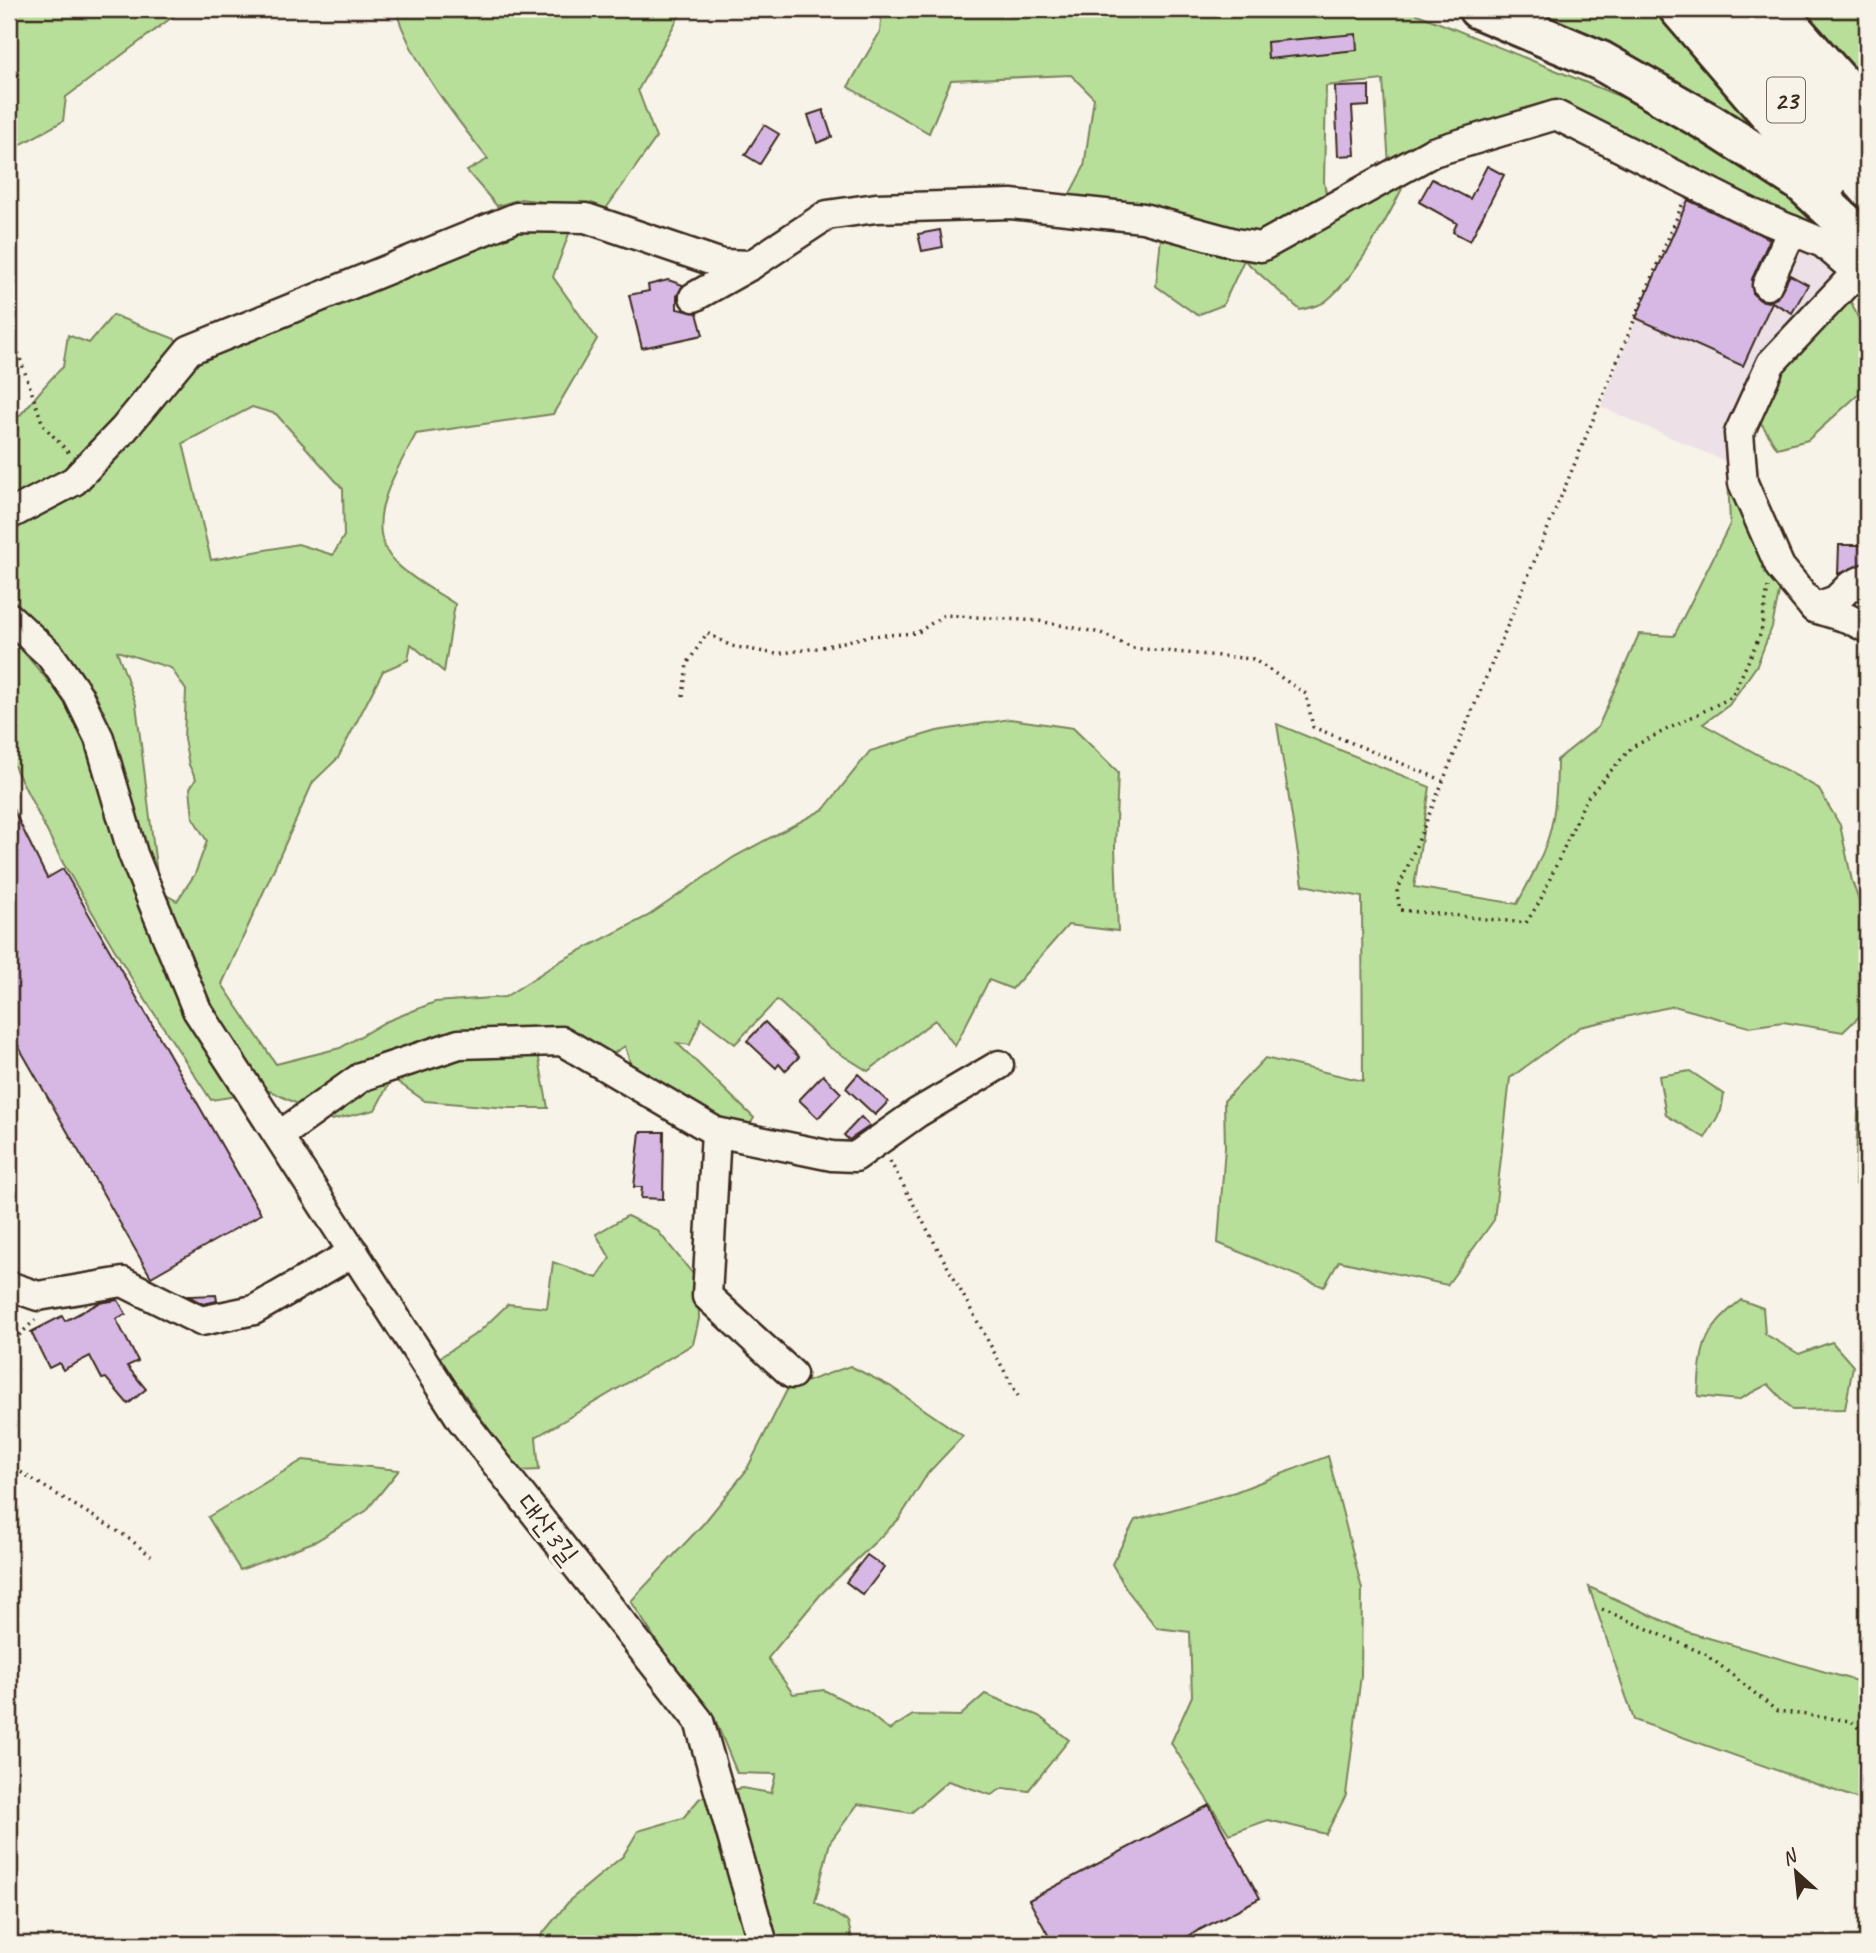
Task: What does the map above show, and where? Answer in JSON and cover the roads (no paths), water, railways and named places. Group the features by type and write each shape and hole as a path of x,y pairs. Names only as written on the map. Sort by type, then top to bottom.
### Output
{"highway":[{"path":"1478,9 1601,61 1711,124 1801,182 1864,266"},
{"path":"1679,9 1809,163 1867,222"},
{"path":"1775,9 1867,113"}],"main road":[{"name":"23","path":"1706,9 1867,189"},
{"name":"23","path":"1745,9 1867,150"}],"street":[{"path":"694,297 751,265 827,215 876,208 1011,204 1130,216 1261,247 1433,152 1556,115 1691,184 1823,243 1864,266 1771,363 1739,433 1743,483 1780,567 1814,608 1867,628"},
{"path":"9,515 74,481 124,429 189,350 517,217 586,218 722,264 751,265"},
{"path":"1767,285 1792,230"},
{"path":"1814,608 1836,600 1850,586 1867,578"},
{"name":"대산3길","path":"9,617 50,655 78,695 99,738 133,854 197,1010 461,1419 699,1721 763,1944"},
{"path":"279,1136 363,1076 459,1044 562,1041 716,1132 832,1156 855,1157 999,1065"},
{"path":"716,1132 707,1296 792,1374"},
{"path":"9,1286 38,1296 122,1282 201,1321 254,1310 354,1252"}]}
